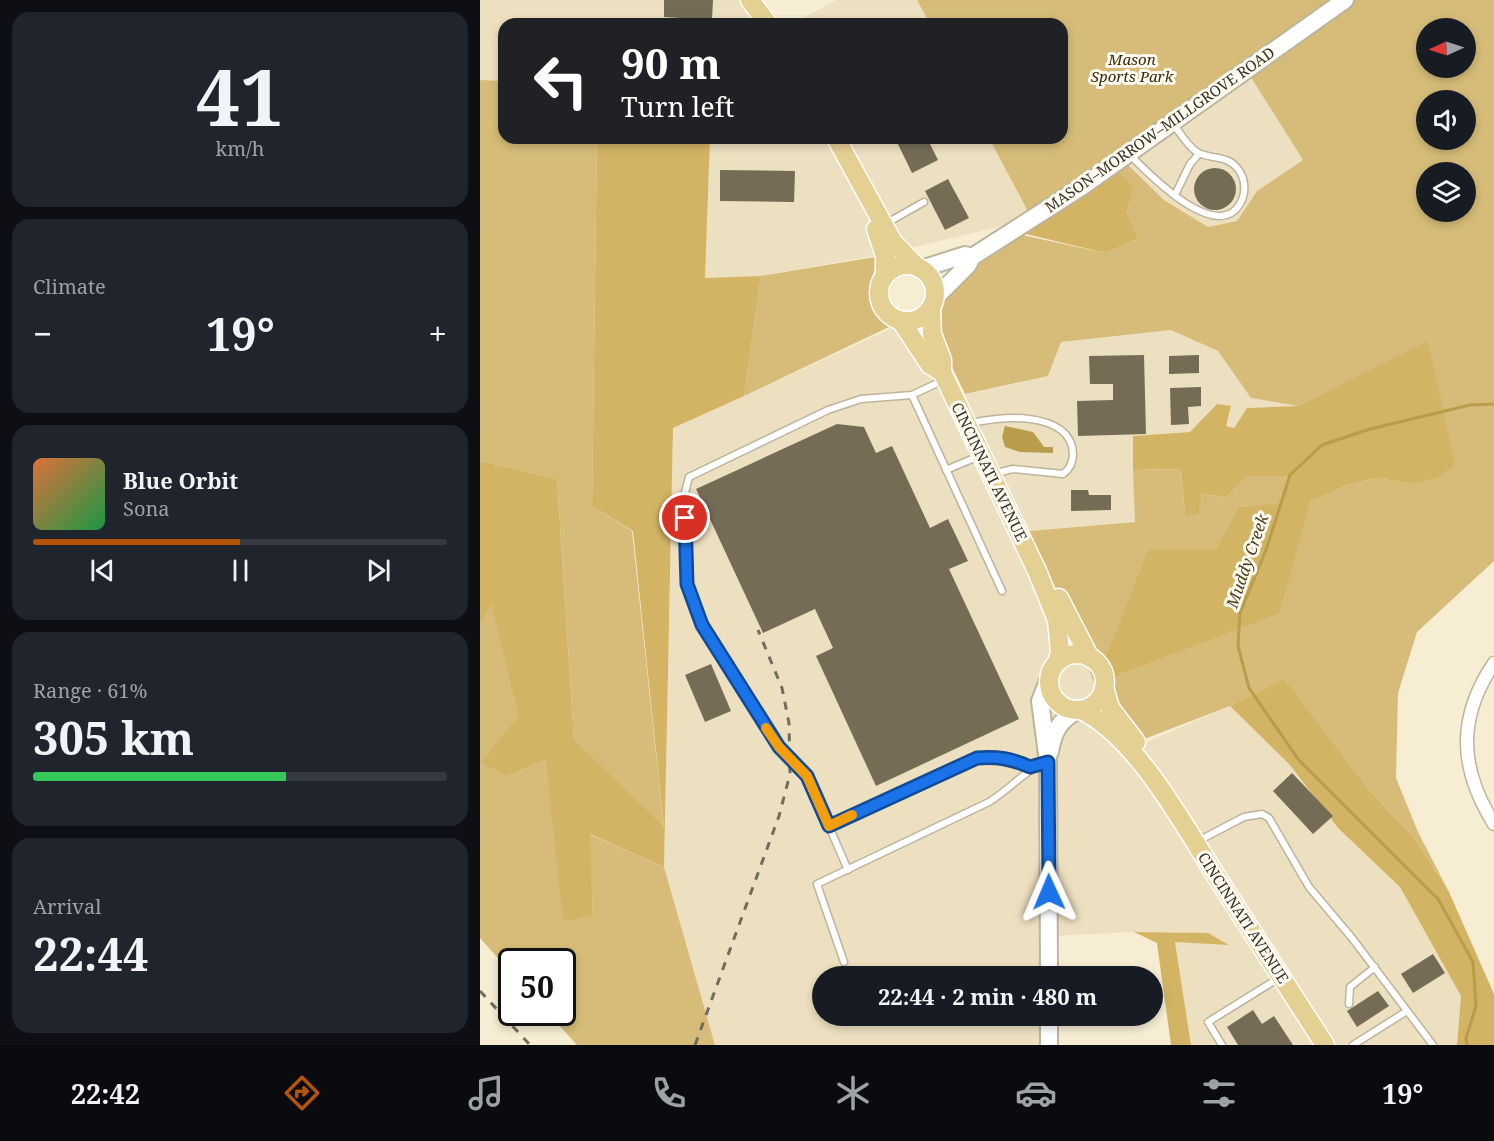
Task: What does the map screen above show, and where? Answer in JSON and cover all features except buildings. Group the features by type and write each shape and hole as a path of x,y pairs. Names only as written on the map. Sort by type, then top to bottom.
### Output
{"main road":[{"path":"750,0 764,18"},
{"path":"839,144 861,188 893,242 931,279 933,303 918,319 901,321 887,312 880,301 880,288 885,275 885,256 863,200 861,188"},
{"path":"885,275 903,266 919,268"},
{"name":"CINCINNATI AVENUE","path":"933,303 932,334 942,360 943,376"},
{"name":"CINCINNATI AVENUE","path":"901,321 930,365 943,376 1037,571 1059,628 1060,652 1057,663"},
{"name":"CINCINNATI AVENUE","path":"1037,571 1053,587 1090,658"},
{"path":"1072,654 1090,658 1098,664 1103,673 1104,687 1100,699 1093,705 1079,710 1060,705 1054,699 1048,681 1057,663 1072,654"},
{"name":"CINCINNATI AVENUE","path":"1104,687 1110,708 1144,753 1161,781 1161,790"},
{"name":"CINCINNATI AVENUE","path":"1079,710 1099,719 1116,735 1161,790 1324,1045"}],"street":[{"name":"MASON–MORROW–MILLGROVE ROAD","path":"933,303 968,265 972,257 1130,154 1345,0"},
{"name":"MASON–MORROW–MILLGROVE ROAD","path":"919,268 965,255 972,257"},
{"path":"1494,663 1481,682 1469,711 1466,740 1469,767 1476,794 1494,824"},
{"path":"1048,681 1041,700 1048,762 1049,966"},
{"path":"1048,762 1057,727 1066,717 1079,710"},
{"path":"1049,1026 1049,1045"}],"lane":[{"path":"1130,154 1175,195 1211,216 1225,214 1239,205 1245,188 1239,170 1223,158 1199,154 1173,124"},
{"path":"1175,195 1190,164 1199,154"},
{"path":"884,225 924,202"},
{"path":"848,870 807,776 779,747 702,625 687,584 686,484 689,477 699,471 828,410 861,399 912,395 943,376"},
{"path":"912,395 1002,591"},
{"path":"968,424 1002,418 1040,420 1064,434 1072,448 1072,463 1063,474 1013,469 991,474"},
{"path":"946,470 982,455"},
{"path":"829,826 977,758 992,756 1012,759 1030,767"},
{"path":"844,962 817,884 989,802 1009,790 1030,767 1048,762"},
{"path":"1195,843 1244,817 1262,814 1269,818 1309,887 1375,967 1433,1045"},
{"path":"1349,1004 1350,987 1375,967"},
{"path":"1222,1045 1208,1022 1281,976"},
{"path":"1353,1045 1407,1011"}],"shaded area":[{"path":"480,0 750,0 764,18 498,18 498,81 480,80"},
{"path":"836,0 917,0 927,18 804,18"},
{"path":"1247,71 1303,160 1257,191 1237,221 1208,227 1164,200 1122,159"},
{"path":"597,144 710,144 705,278 761,276 744,396 673,428 664,867 590,834 593,916 563,921 546,760 507,776 481,762 518,717 491,604 480,626 480,461 557,479 574,739 664,827 633,531 592,506"},
{"path":"710,144 839,144 883,254 761,276 705,278"},
{"path":"840,144 992,144 1032,219 906,249"},
{"path":"1112,166 1134,188 1127,212 1138,239 1105,253 1022,233"},
{"path":"899,325 954,397 1048,376 1061,342 1171,330 1218,351 1251,398 1298,406 1247,408 1234,428 1226,426 1217,404 1190,432 1133,436 1135,522 1019,532 1072,641 1135,747 1230,706 1290,765 1338,828 1400,887 1461,996 1457,1045 1191,1045 1175,942 1227,944 1208,933 1134,932 1050,936 1049,966 812,966 812,1026 1049,1026 1049,1045 715,1045 664,867 673,428"},
{"path":"1428,341 1455,464 1440,477 1414,484 1376,478 1345,486 1310,501 1280,613 1096,683 1148,550 1216,550 1239,507 1280,504 1290,476 1248,476 1226,497 1201,494 1199,514 1185,515 1181,469 1133,470 1133,436 1190,432 1217,404 1231,406 1226,426 1234,428 1247,408 1298,406"},
{"path":"1005,426 1033,432 1044,447 1053,447 1053,453 1020,452 1005,447 1002,437"},
{"path":"1284,679 1370,791 1414,838 1449,892 1494,994 1494,1045 1457,1045 1461,996 1400,887 1338,828 1290,765 1230,706"},
{"path":"1134,932 1208,933 1229,945 1175,942 1191,1045 1171,1045 1163,987 1163,966 1160,966 1157,943"}],"green space":[{"name":"Mason Sports Park","path":"917,0 1494,0 1494,561 1417,632 1398,693 1396,778 1418,832 1449,892 1414,838 1370,791 1284,680 1230,706 1134,743 1098,691 1077,641 1018,532 1135,522 1133,470 1181,469 1185,515 1201,494 1226,497 1248,476 1290,475 1280,505 1239,507 1280,613 1309,501 1345,486 1376,478 1414,484 1428,342 1298,406 1251,398 1218,351 1171,330 1061,342 1048,376 965,394 940,342 939,306 944,294 977,259 1022,235 1105,253 1138,239 1127,212 1134,188 1032,219 992,144 1068,144 1068,18 927,18","holes":["1247,71 1303,160 1257,191 1237,221 1208,227 1164,200 1123,160"]},
{"path":"480,80 498,81 498,144 597,144 592,506 632,531 664,828 574,739 557,479 480,461"},
{"path":"881,256 873,276 872,293 891,326 744,396 761,276"},
{"path":"491,603 518,717 507,776 546,760 593,916 589,834 664,867 715,1045 577,1045 560,1026 576,1026 576,948 498,948 498,958 480,938 480,626"}],"waterway":[{"name":"Muddy Creek","path":"1467,1045 1466,1038 1476,1006 1473,962 1438,899 1298,759 1249,688 1238,646 1240,613 1266,550 1290,475 1322,445 1370,429 1470,405 1494,404"}],"railway":[{"path":"695,1045 779,816 790,774 789,723 782,688 758,630"},
{"path":"480,991 530,1045"}],"slow traffic":[{"path":"766,728 790,760 807,776 829,826 852,815"}],"route":[{"path":"685,518 687,584 702,625 779,747 807,776 829,826 977,758 992,756 1012,759 1030,767 1048,762 1049,892"}]}
